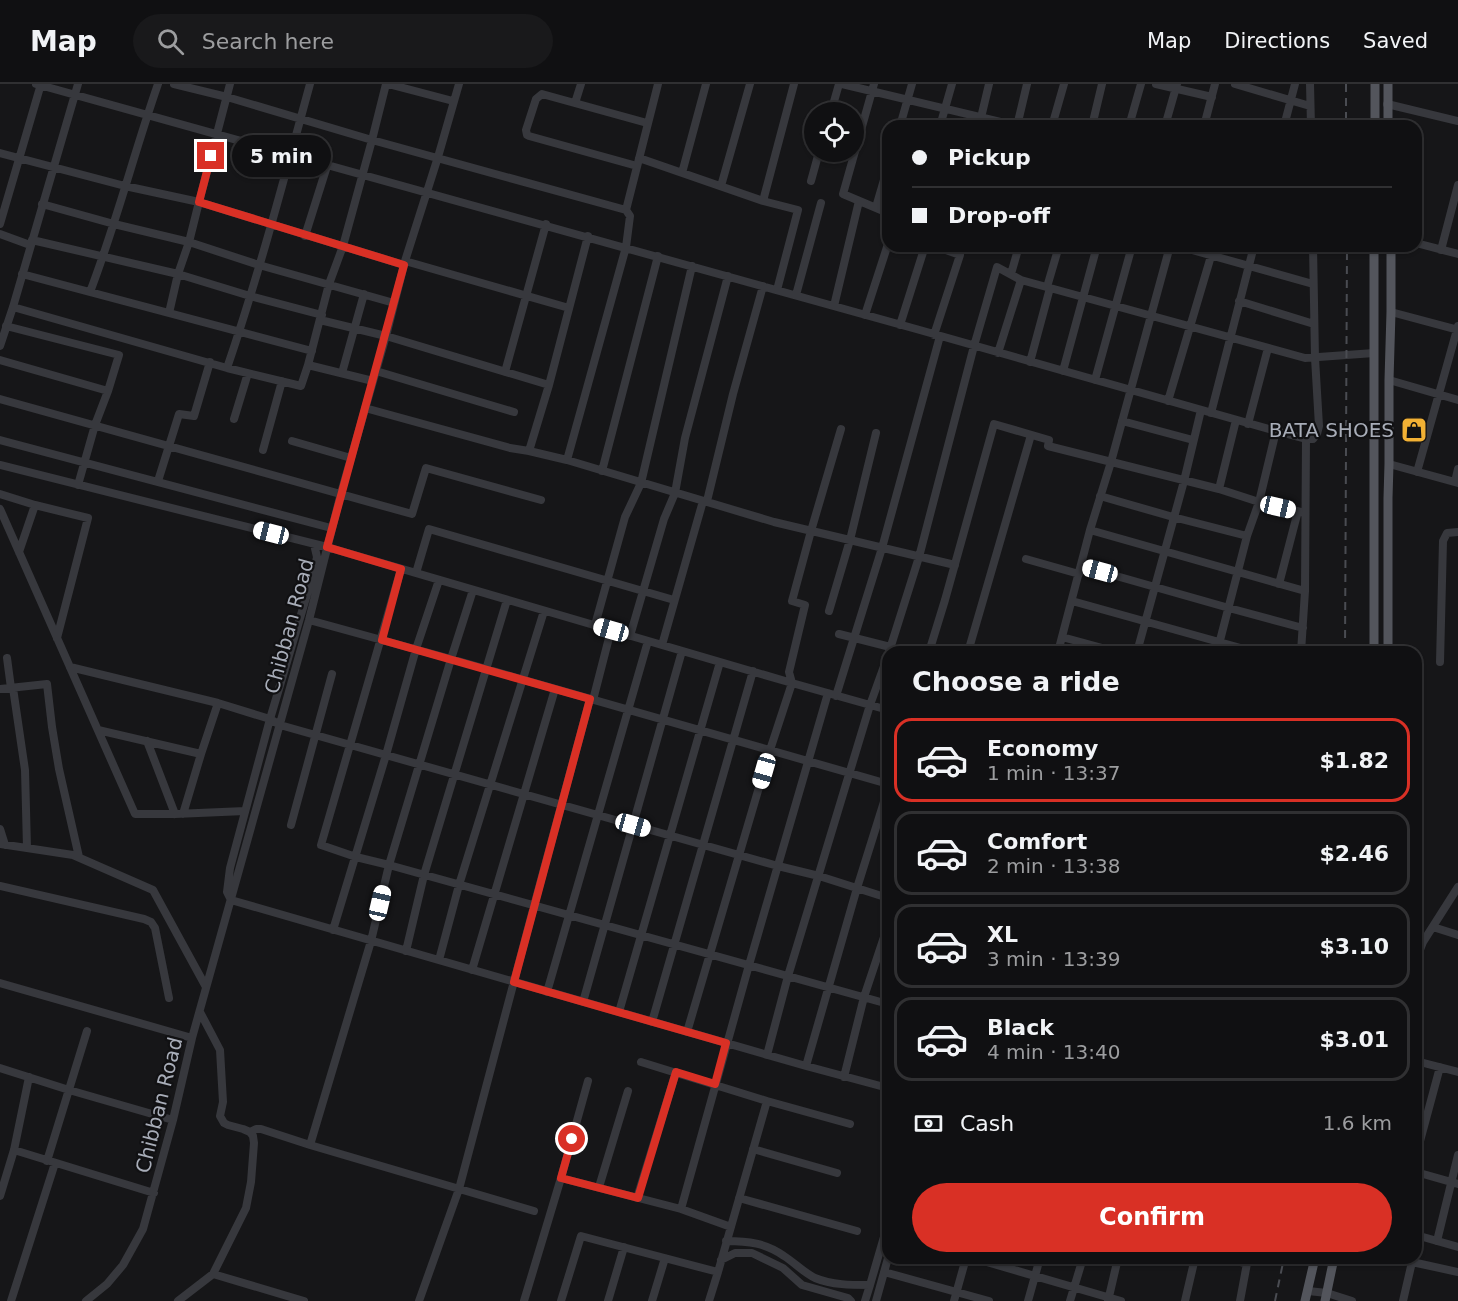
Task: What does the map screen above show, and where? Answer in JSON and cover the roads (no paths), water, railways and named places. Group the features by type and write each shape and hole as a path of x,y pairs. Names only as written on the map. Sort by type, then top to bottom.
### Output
{"main road":[{"path":"1375,84 1375,120"},
{"path":"1388,84 1388,120"},
{"path":"1374,252 1374,646"},
{"path":"1388,646 1391,252"},
{"path":"1374,288 1391,287"},
{"path":"1375,498 1388,498"},
{"path":"1305,1301 1314,1264"},
{"path":"1308,1289 1326,1295 1333,1264"}],"street":[{"path":"0,224 39,84 546,224 1306,439 1313,439 1319,426 1313,252"},
{"path":"0,346 78,84"},
{"path":"90,292 104,256 158,84"},
{"path":"174,84 626,210 630,216 626,247 567,460"},
{"path":"170,313 178,274 189,242 230,84"},
{"path":"227,368 240,332 310,84"},
{"path":"13,307 227,368 301,386 329,284 343,246 387,84 408,87 453,101"},
{"name":"Chibban Road","path":"87,1301 107,1284 123,1265 144,1229 192,1038 309,620 331,528 405,263 459,84"},
{"path":"575,103 581,84"},
{"path":"626,210 657,84"},
{"path":"682,173 706,84"},
{"path":"721,186 750,84"},
{"path":"763,201 794,84"},
{"path":"834,102 840,84 873,88 975,120"},
{"path":"902,120 912,84"},
{"path":"942,120 952,84"},
{"path":"980,120 989,84"},
{"path":"1018,120 1027,84"},
{"path":"1054,120 1064,84"},
{"path":"1093,120 1102,84"},
{"path":"1131,120 1141,84"},
{"path":"1156,84 1176,86 1212,97"},
{"path":"1206,120 1215,84"},
{"path":"1235,84 1310,106"},
{"path":"1286,120 1295,84"},
{"path":"1310,84 1311,120"},
{"path":"1167,120 1176,86"},
{"path":"873,88 843,194 882,210"},
{"path":"647,123 542,94 538,96 526,135 682,173 763,201 798,210 777,290"},
{"path":"1387,104 1458,121"},
{"path":"0,153 125,186 199,202 305,236 568,308"},
{"path":"811,181 816,162"},
{"path":"305,236 328,164"},
{"path":"1441,250 1458,184"},
{"path":"876,207 882,186"},
{"path":"834,306 859,201"},
{"path":"796,295 821,203"},
{"path":"42,204 189,242 259,265 394,303"},
{"path":"505,372 546,224"},
{"path":"0,234 178,274 354,329 386,336 549,385"},
{"path":"529,451 549,385 588,236"},
{"path":"1422,245 1458,254"},
{"path":"865,315 885,252"},
{"path":"900,325 923,252"},
{"path":"681,1209 748,965 808,761 854,639 882,548 960,255 952,252"},
{"path":"1011,274 1017,252"},
{"path":"1030,362 1057,252"},
{"path":"1063,371 1095,252"},
{"path":"1095,380 1130,252"},
{"path":"1060,646 1168,252"},
{"path":"1201,252 1314,284"},
{"path":"1168,401 1213,252"},
{"path":"1211,413 1252,252"},
{"path":"602,471 658,256"},
{"path":"595,626 625,517 641,483 692,266"},
{"path":"891,646 918,557 997,267 1021,280 1048,288 1305,358 1374,353"},
{"path":"22,274 312,351"},
{"path":"630,636 664,519 675,493 685,438 728,276"},
{"path":"998,353 1021,280"},
{"path":"662,645 705,501 763,286"},
{"path":"342,373 364,294"},
{"path":"1239,302 1314,324"},
{"path":"1391,312 1458,328 1417,472"},
{"path":"6,326 119,355 95,425 78,485"},
{"path":"1248,424 1268,348"},
{"path":"0,360 108,390"},
{"path":"158,481 179,414 194,416 210,362"},
{"path":"308,365 373,381"},
{"path":"376,371 514,412"},
{"path":"234,419 248,373"},
{"path":"1389,380 1458,400"},
{"path":"263,450 282,381"},
{"path":"0,399 412,514 426,468 541,500"},
{"path":"365,408 510,448 567,460 774,522 955,565"},
{"path":"1139,646 1201,410"},
{"path":"1219,489 1236,420"},
{"path":"1122,422 1193,440"},
{"path":"931,646 994,424 1049,440 1048,446 1301,512"},
{"path":"687,1032 792,683 789,672 805,605 792,601 841,429"},
{"path":"1219,646 1276,432"},
{"path":"829,611 850,540 876,433"},
{"path":"970,646 1031,435"},
{"path":"1302,646 1305,591 1301,512 1306,439"},
{"path":"0,440 331,528"},
{"path":"292,441 351,458"},
{"path":"1389,464 1456,483 1458,469"},
{"path":"0,465 327,547 882,708"},
{"path":"0,494 88,518 57,638"},
{"path":"1100,496 1173,518 1247,536"},
{"path":"19,552 35,505"},
{"path":"0,509 135,814 245,811"},
{"path":"1279,584 1301,512"},
{"path":"416,573 429,530 674,600"},
{"path":"1090,530 1305,591"},
{"path":"1440,662 1443,541 1447,533 1458,532"},
{"name":"Chibban Road","path":"231,900 227,892 230,868 270,719 314,571 317,557 314,544"},
{"path":"1026,559 1154,586 1303,628"},
{"path":"401,569 321,845 356,857 882,1002"},
{"path":"333,930 416,649 439,580"},
{"path":"310,1145 371,941 389,865 473,590"},
{"path":"406,951 424,875 507,600"},
{"path":"1072,601 1235,646"},
{"path":"439,960 459,885 544,610"},
{"path":"309,620 882,782"},
{"path":"419,1301 459,1189 561,805 611,630"},
{"path":"839,634 882,649"},
{"path":"1062,637 1095,646"},
{"path":"547,992 648,641"},
{"path":"583,1002 682,651"},
{"path":"7,658 25,770 27,848"},
{"path":"619,1012 720,662"},
{"path":"70,667 218,703 270,719 280,725 819,876 882,896"},
{"path":"651,1022 753,671"},
{"path":"767,1055 788,976 882,672"},
{"path":"291,825 332,674"},
{"path":"0,689 47,684 57,758 79,857"},
{"path":"472,970 555,689"},
{"path":"179,814 218,703"},
{"path":"98,730 201,754"},
{"path":"147,741 179,814"},
{"path":"806,1066 882,808"},
{"path":"0,829 2,844 73,855 153,890 207,987"},
{"path":"0,886 151,922 155,928 169,998"},
{"path":"1422,945 1458,887"},
{"path":"231,900 844,1077 882,1085"},
{"path":"1433,927 1458,935"},
{"path":"844,1077 864,997 882,943"},
{"path":"0,983 192,1038"},
{"path":"178,1301 213,1274 238,1225 246,1208 254,1143 250,1132 228,1125 222,1120 220,1050 200,1012"},
{"path":"11,1301 87,1030"},
{"path":"641,1062 850,1124"},
{"path":"1422,1062 1458,1072"},
{"path":"1422,1134 1440,1067"},
{"path":"0,1068 173,1120"},
{"path":"638,1198 676,1072"},
{"path":"0,1196 14,1150 28,1077"},
{"path":"524,1301 588,1081"},
{"path":"598,1187 628,1091"},
{"path":"709,1301 767,1101"},
{"path":"250,1132 261,1129 534,1211"},
{"path":"753,1149 837,1173"},
{"path":"14,1150 154,1193"},
{"path":"1437,1241 1454,1183 1458,1155"},
{"path":"1422,1174 1454,1183"},
{"path":"561,1178 681,1209 731,1227"},
{"path":"739,1198 857,1231"},
{"path":"561,1301 581,1236 718,1272"},
{"path":"1422,1237 1458,1247"},
{"path":"726,1241 749,1241 770,1247 813,1277 831,1283 870,1285"},
{"path":"865,1301 882,1244"},
{"path":"608,1301 624,1247"},
{"path":"721,1260 735,1253 752,1253 783,1268 802,1285 848,1298 851,1301"},
{"path":"652,1301 665,1258"},
{"path":"876,1301 886,1264"},
{"path":"954,1301 964,1264"},
{"path":"994,1264 1121,1301"},
{"path":"1028,1301 1038,1264"},
{"path":"1070,1301 1081,1264"},
{"path":"1108,1299 1116,1264"},
{"path":"1185,1301 1194,1264"},
{"path":"1240,1301 1247,1264"},
{"path":"1402,1301 1411,1264"},
{"path":"1421,1264 1458,1272"},
{"path":"884,1272 989,1301"},
{"path":"213,1274 304,1301"},
{"path":"1326,1295 1352,1301"}],"railway":[{"path":"1346,84 1346,120"},
{"path":"1345,646 1347,252"},
{"path":"1275,1301 1283,1264"}],"place":[{"name":"BATA SHOES","path":"1414,430"}]}
